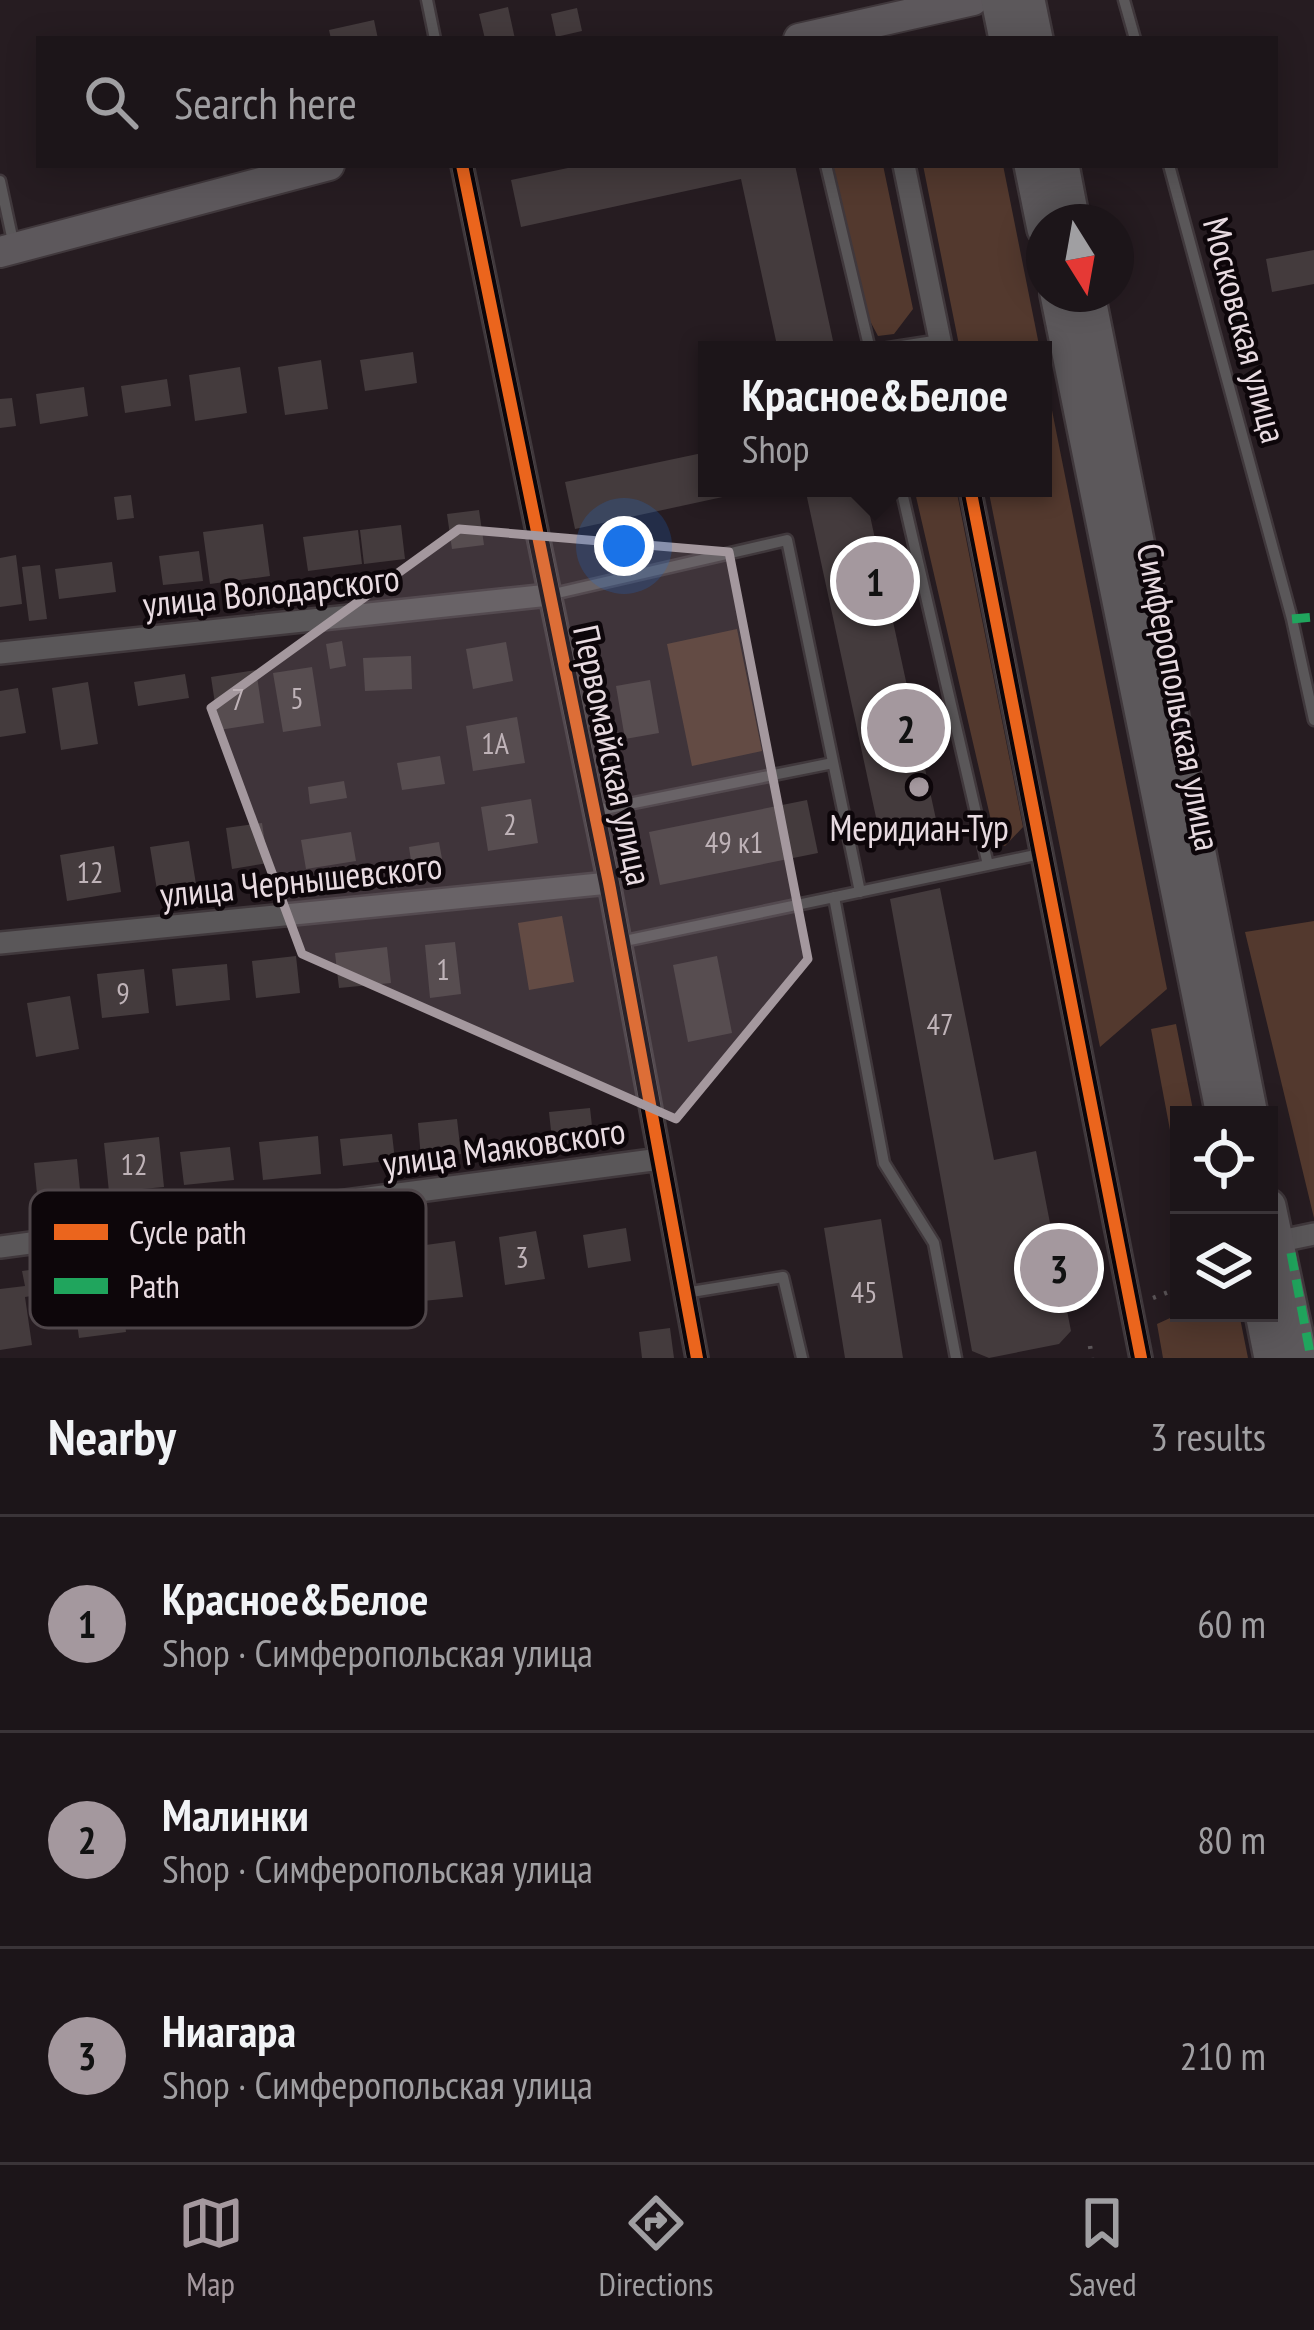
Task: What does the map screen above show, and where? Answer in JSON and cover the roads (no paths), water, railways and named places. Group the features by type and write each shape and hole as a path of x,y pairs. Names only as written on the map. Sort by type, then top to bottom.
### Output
{"main road":[{"path":"825,36 877,30 973,0"},
{"path":"998,0 1005,36"},
{"path":"1028,0 1035,36"},
{"path":"7,251 317,168"},
{"path":"1032,168 1039,204"},
{"path":"1063,168 1070,204"},
{"name":"Симферопольская улица","path":"1062,312 1221,1106"},
{"name":"Симферопольская улица","path":"1092,312 1249,1106"},
{"path":"1278,1252 1300,1358"},
{"path":"1264,1322 1271,1358"}],"street":[{"name":"Первомайская улица","path":"463,168 609,883 697,1358"},
{"path":"905,168 940,341"},
{"path":"972,497 1045,853 1137,1357"},
{"name":"улица Володарского","path":"0,653 549,595"},
{"name":"улица Чернышевского","path":"0,944 609,883"},
{"name":"улица Маяковского","path":"426,1191 660,1160"},
{"path":"1278,1242 1314,1234"},
{"name":"улица Маяковского","path":"0,1247 30,1243"}],"lane":[{"path":"427,0 434,36"},
{"path":"1124,0 1134,36"},
{"path":"827,168 871,341"},
{"name":"Московская улица","path":"1170,168 1292,619 1314,720"},
{"path":"0,181 7,251"},
{"path":"904,497 988,865"},
{"path":"549,595 787,540 860,892"},
{"path":"594,811 833,763"},
{"path":"620,941 1045,853"},
{"path":"834,897 884,1163 934,1243 956,1358"},
{"path":"685,1294 783,1277 802,1358"}],"place":[{"name":"Красное&Белое","path":"875,581"},
{"name":"Малинки","path":"906,728"},
{"name":"Меридиан-Тур","path":"919,787"},
{"name":"Ниагара","path":"1059,1268"}]}
